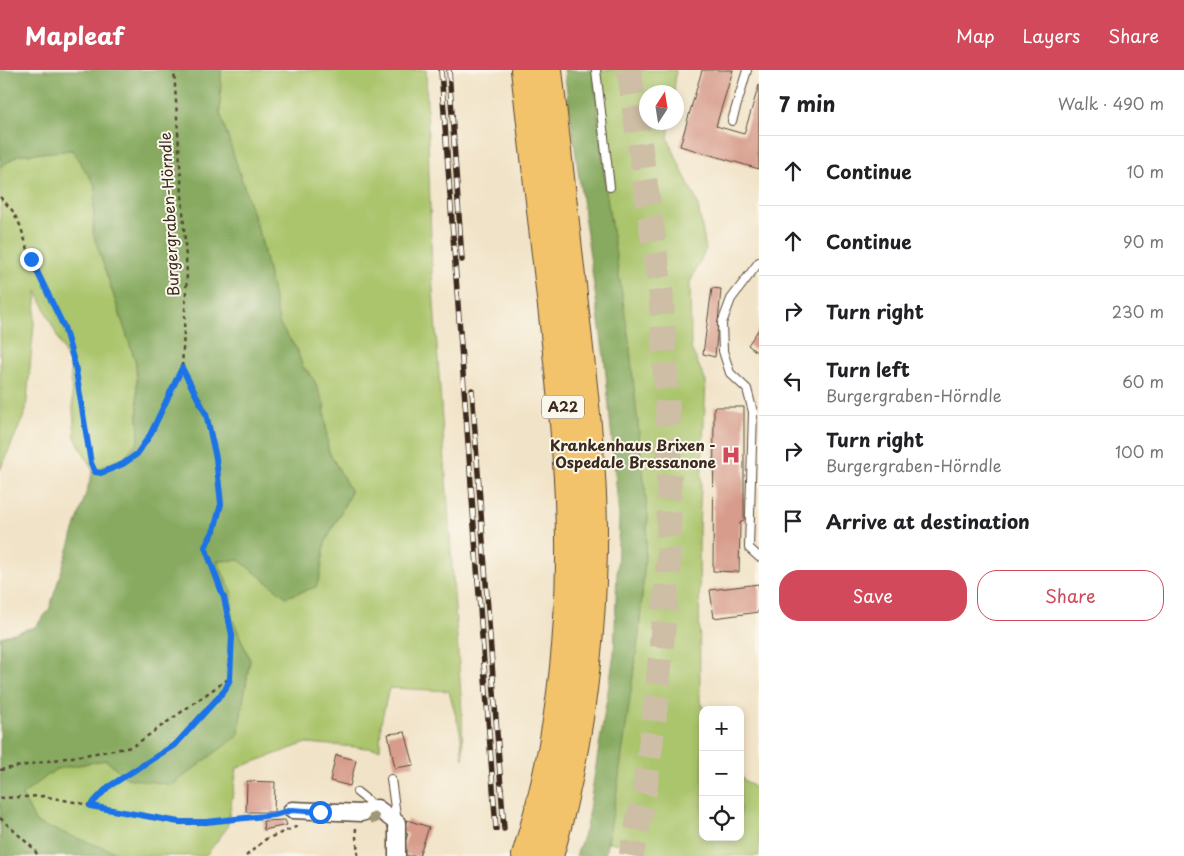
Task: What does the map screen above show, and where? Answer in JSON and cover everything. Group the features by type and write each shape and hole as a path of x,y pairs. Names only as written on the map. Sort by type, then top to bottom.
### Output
{"highway":[{"name":"A22","path":"526,70 564,418 569,499 570,562 562,685 553,744 541,802 526,856"},
{"name":"A22","path":"548,70 585,404 592,484 593,548 591,612 582,708 573,764 549,856"}],"street":[{"path":"292,810 361,813 377,808 397,822 397,856"}],"lane":[{"path":"596,70 610,187"},
{"path":"732,121 747,70"},
{"path":"759,262 730,299 722,323 723,352 730,373 747,389 753,412 749,548 759,557"},
{"path":"391,779 397,822"},
{"path":"357,792 377,808"}],"path":[{"name":"Burgergraben-Hörndle","path":"0,197 12,210 20,225 31,259 64,327 75,365 91,463 95,472 101,473 123,464 137,454 150,435 182,368 187,274 174,70"},
{"path":"90,806 108,787 176,744 225,690 230,679 232,635 224,598 205,547 214,530 221,504 216,458 206,414 182,368"},
{"path":"0,770 48,760 132,747 230,679"},
{"path":"0,798 43,796 179,822 206,822 274,815 292,810"},
{"path":"358,856 355,836 357,822 361,813"},
{"path":"0,818 34,849 38,856"},
{"path":"246,856 266,838 300,826"}],"green space":[{"path":"0,70 221,70 220,113 261,239 280,325 296,348 303,367 314,380 324,404 328,450 351,492 325,543 320,576 316,587 286,597 239,560 217,561 232,593 232,618 250,660 239,735 172,785 127,778 106,760 56,769 22,795 36,823 126,856 0,856 0,637 35,627 49,610 93,471 124,457 139,440 136,363 93,233 95,185 72,150 18,155 0,167"},
{"path":"221,70 426,70 432,274 462,710 463,759 460,731 449,691 389,688 381,723 380,749 306,743 237,768 227,828 205,856 124,856 36,823 22,795 56,769 106,760 127,778 239,735 250,660 232,618 232,593 217,561 239,560 286,596 320,576 325,543 351,492 328,450 324,405 309,372 303,367 296,348 280,326 261,239 220,113"},
{"path":"564,70 593,70 606,191 629,340 648,517 639,634 617,791 605,856 576,856 586,828 614,654 619,517 605,364"},
{"path":"593,70 676,70 675,85 639,85 639,130 669,130 668,138 697,201 706,249 690,282 691,348 706,382 699,528 700,701 702,706 699,706 699,841 744,841 744,780 759,791 759,856 643,856 645,848 608,842 639,634 648,517 606,191"},
{"path":"72,150 95,185 93,233 136,363 139,440 124,457 93,471 75,437 70,365 37,291 26,411 0,470 0,167 18,155"}],"building":[{"path":"702,70 733,70 716,126 744,134 759,85 759,169 680,146"},
{"path":"712,288 721,289 715,357 703,354"},
{"path":"759,329 759,354 748,345"},
{"path":"714,407 744,407 744,520 740,523 739,572 713,571"},
{"path":"759,584 759,612 714,618 710,590"},
{"path":"405,732 414,765 395,768 388,734"},
{"path":"336,755 356,760 350,786 330,781"},
{"path":"247,781 275,782 274,812 246,812"},
{"path":"285,820 287,825 264,830 263,821"},
{"path":"407,820 429,827 419,856 401,853 408,834 402,832"}],"tunnel":[{"path":"629,70 661,294 669,438 669,559 657,695 645,790 631,856"}],"railway":[{"path":"441,70 496,829"},
{"path":"449,70 462,260"},
{"path":"472,390 504,829"}],"place":[{"name":"Krankenhaus Brixen - Ospedale Bressanone","path":"731,455"}],"route":[{"path":"31,259 64,327 75,365 91,463 95,472 101,473 123,464 137,454 150,435 182,368 206,414 216,458 221,504 214,530 205,547 224,598 232,635 230,679 225,690 176,744 108,787 90,806 179,822 206,822 274,815 292,810 320,812"}]}
